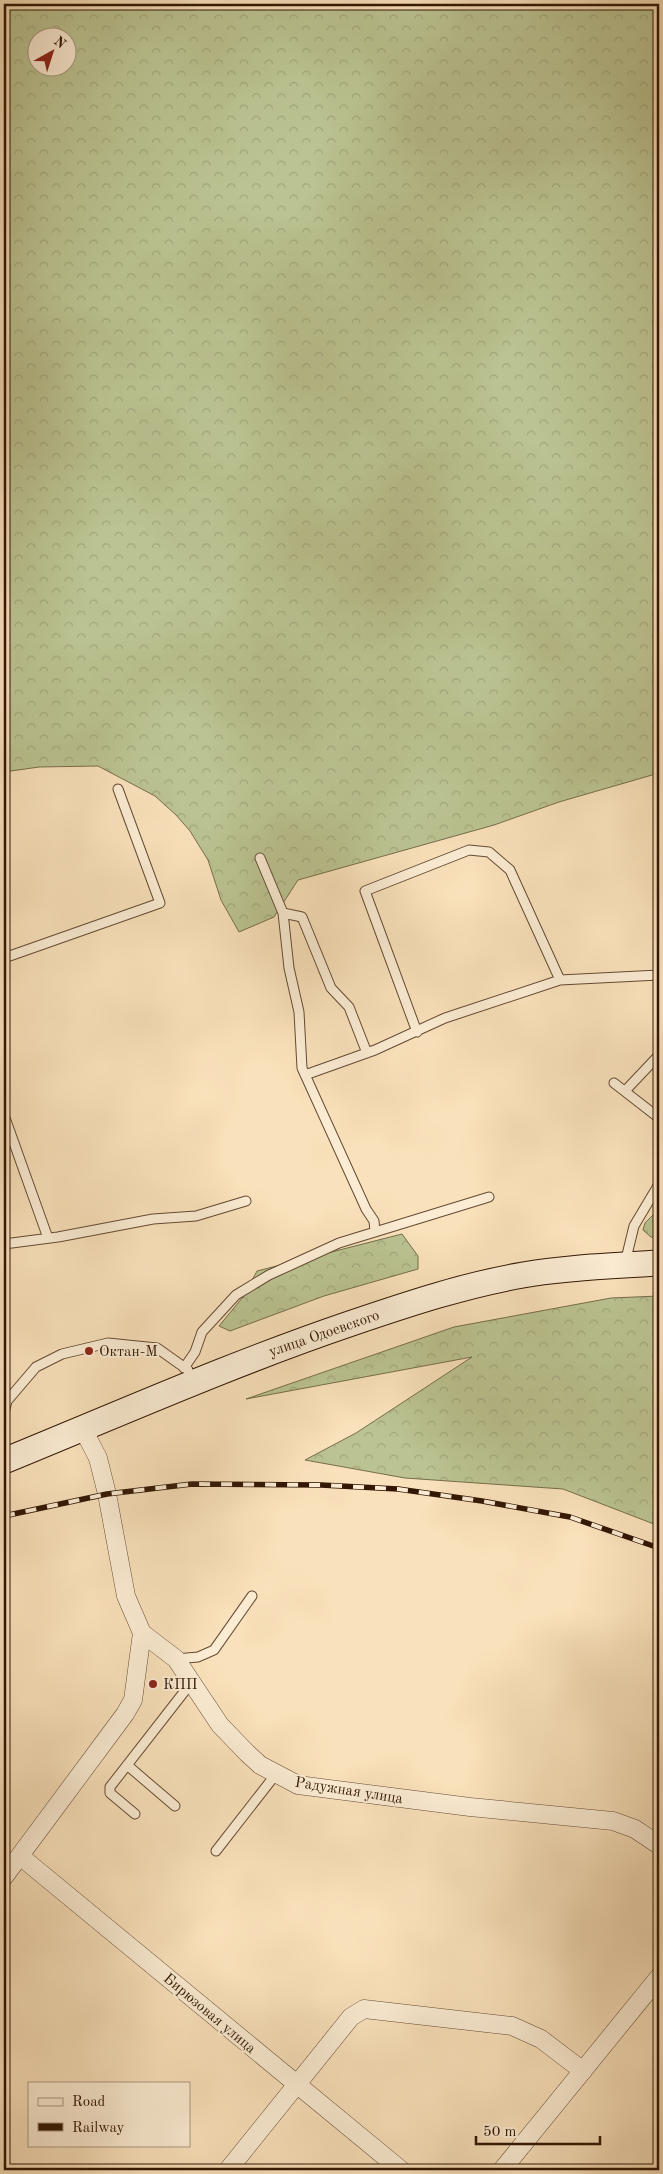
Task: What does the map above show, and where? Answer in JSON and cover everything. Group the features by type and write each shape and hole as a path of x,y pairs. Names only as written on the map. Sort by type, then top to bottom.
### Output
{"street":[{"name":"улица Одоевского","path":"4,1461 83,1429 194,1373 304,1339 404,1305 472,1286 524,1275 659,1263"},
{"path":"4,1877 125,1714 133,1700 142,1633 126,1596 107,1494 98,1458 83,1429"},
{"name":"Радужная улица","path":"142,1633 176,1659 220,1725 260,1765 298,1785 470,1807 613,1821 635,1829 659,1845"},
{"name":"Бирюзовая улица","path":"20,1856 401,2170"},
{"path":"502,2170 659,1977"},
{"path":"228,2170 351,2017 364,2009 512,2026 541,2039 583,2071"}],"lane":[{"path":"4,958 160,903 118,789"},
{"path":"417,1032 365,891 469,850 489,852 510,870 560,980"},
{"path":"260,858 283,913 289,968 299,1012 302,1068 366,1209 374,1221 375,1232"},
{"path":"283,913 302,917 331,988 349,1007 367,1053"},
{"path":"305,1075 367,1053 445,1018 560,980 659,975"},
{"path":"625,1091 659,1055"},
{"path":"614,1083 659,1118"},
{"path":"4,1115 48,1238"},
{"path":"624,1266 634,1226 659,1184"},
{"path":"194,1373 195,1352 202,1332 236,1295 269,1275 339,1242 489,1197"},
{"path":"4,1244 153,1219 196,1216 246,1201"},
{"path":"4,1413 7,1402 36,1368 62,1354 108,1343 157,1348 194,1373"},
{"path":"176,1659 198,1657 214,1650 252,1596"},
{"path":"135,1814 110,1793 110,1787 191,1683"},
{"path":"127,1765 175,1806"},
{"path":"216,1852 276,1774"}],"green space":[{"path":"4,4 659,4 659,773 559,802 494,825 298,880 274,917 239,932 221,900 208,860 190,831 155,796 98,766 39,767 4,772"},
{"path":"654,1214 659,1214 659,1238 651,1237 643,1230 645,1223"},
{"path":"402,1234 418,1256 418,1269 324,1296 230,1331 219,1326 243,1297 257,1271"},
{"path":"659,1296 659,1526 563,1489 405,1478 305,1460 356,1433 472,1357 246,1399 454,1327 611,1298"}],"railway":[{"path":"4,1516 107,1494 192,1484 321,1485 398,1489 482,1501 570,1517 659,1548"}],"place":[{"name":"Октан-М","path":"89,1351"},
{"name":"КПП","path":"153,1684"}]}
